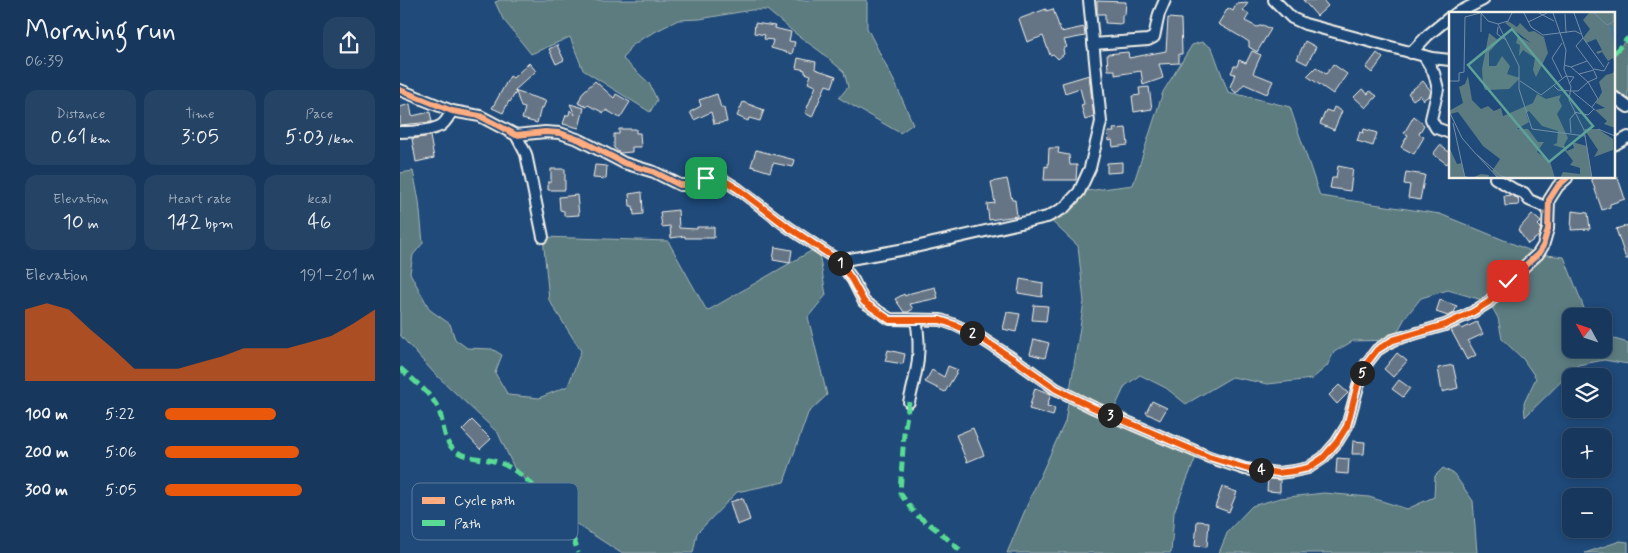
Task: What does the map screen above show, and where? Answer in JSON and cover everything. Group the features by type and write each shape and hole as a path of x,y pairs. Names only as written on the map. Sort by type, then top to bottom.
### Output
{"street":[{"path":"839,261 911,248 1020,224 1047,217 1064,208 1079,192 1090,168 1101,122 1089,0"},
{"path":"1093,44 1148,40 1154,36 1158,14 1165,0"},
{"path":"1274,0 1292,18 1306,24 1424,56 1449,60"},
{"path":"1459,12 1483,0"},
{"path":"1411,52 1449,18"},
{"path":"1424,56 1434,73 1438,89 1431,119 1436,128 1449,132"},
{"path":"400,90 452,111 480,116 516,135 545,132 560,133 580,140 624,163 654,172 680,185 689,185 706,178 722,179 839,261 864,302 890,320 940,320 976,335 1056,389 1092,407 1209,457 1245,468 1278,473 1308,468 1323,458 1337,442 1347,426 1360,376 1377,350 1393,340 1445,325 1473,312 1489,302 1508,281 1538,254 1543,246 1548,229 1549,200 1558,186 1566,179"},
{"path":"1616,98 1628,107"},
{"path":"400,132 440,126 452,111"},
{"path":"516,135 526,154 543,237"},
{"path":"1616,144 1628,137"},
{"path":"1497,179 1524,193 1529,200 1548,208"},
{"path":"909,402 918,371 920,339 916,320"}],"green space":[{"path":"500,0 867,0 867,28 896,85 913,124 900,133 839,98 848,87 844,72 767,10 751,10 700,19 678,20 630,47 623,59 649,83 657,100 650,112 583,70 570,37 531,54 503,19 495,2"},
{"path":"1628,38 1628,107 1616,98 1616,51"},
{"path":"1202,42 1212,48 1228,92 1290,107 1320,196 1440,214 1538,254 1564,257 1584,308 1562,308 1562,358 1612,358 1612,338 1628,343 1628,364 1604,360 1578,365 1575,368 1562,368 1562,381 1525,417 1524,403 1536,378 1523,359 1502,339 1498,318 1489,302 1448,290 1421,298 1405,318 1393,340 1353,341 1334,352 1327,366 1312,379 1268,384 1232,377 1186,404 1166,388 1140,375 1125,386 1111,416 1198,452 1174,512 1171,553 1007,553 1065,422 1084,302 1078,246 1047,217 1079,192 1133,185 1163,92 1192,45"},
{"path":"413,171 419,201 423,243 413,255 410,273 430,310 450,324 455,339 467,348 492,349 502,355 495,373 508,395 539,398 568,386 581,351 549,300 543,237 668,241 707,311 818,247 826,295 808,317 827,395 808,413 784,482 737,492 697,533 693,553 621,553 578,525 578,483 530,483 516,472 498,433 433,372 400,335 400,173"},
{"path":"1443,468 1454,474 1473,501 1477,553 1219,553 1228,531 1252,506 1280,498 1324,493 1369,497 1407,509 1434,497 1435,476"},
{"path":"1620,541 1628,542 1628,553 1585,553"}],"building":[{"path":"1303,0 1323,0 1328,6 1317,16"},
{"path":"1097,1 1126,2 1125,15 1122,15 1122,24 1105,23 1105,14 1097,14"},
{"path":"1248,3 1243,10 1249,14 1245,21 1257,27 1263,25 1271,29 1257,52 1249,47 1249,42 1218,24 1228,8 1233,11 1236,4"},
{"path":"1046,9 1046,11 1053,9 1061,32 1084,27 1085,36 1064,40 1067,47 1063,49 1064,54 1058,59 1053,54 1050,55 1043,36 1027,42 1019,19"},
{"path":"1168,18 1181,19 1182,54 1179,54 1179,63 1159,64 1163,78 1143,85 1141,71 1115,75 1115,70 1108,70 1107,54 1128,52 1129,58 1166,51"},
{"path":"755,23 775,26 774,28 791,32 789,41 795,42 792,54 771,48 773,40 764,39 765,35 754,33"},
{"path":"1305,41 1316,47 1307,64 1297,59"},
{"path":"557,45 564,60 556,64 549,49"},
{"path":"1252,51 1261,55 1253,73 1273,81 1267,94 1244,84 1236,93 1230,87 1235,74 1231,73 1234,66 1237,66 1239,60 1246,63"},
{"path":"1377,53 1383,58 1372,73 1366,68"},
{"path":"798,58 816,62 815,69 836,76 832,87 826,85 812,117 805,113 816,86 808,83 811,75 805,73 805,70 796,68"},
{"path":"529,63 536,71 514,91 546,101 543,108 541,108 537,123 522,119 525,108 521,107 516,92 503,113 492,108 510,76 513,78"},
{"path":"1333,64 1347,74 1333,94 1307,76 1316,67 1326,74"},
{"path":"1089,75 1094,117 1085,120 1081,105 1084,104 1080,88 1065,93 1062,83"},
{"path":"595,81 614,98 616,94 630,102 620,118 606,110 604,113 588,105 587,107 578,103 583,92"},
{"path":"1423,81 1431,91 1430,95 1423,100 1420,95 1413,100 1408,93"},
{"path":"1149,87 1152,109 1134,112 1132,96 1140,95 1139,88"},
{"path":"1362,89 1368,94 1370,91 1377,96 1366,108 1354,97"},
{"path":"717,94 721,108 724,108 727,122 714,124 711,112 694,120 690,112 701,106 699,100"},
{"path":"743,102 764,110 760,121 749,118 748,121 737,116"},
{"path":"410,104 412,116 430,112 432,122 400,125 400,107"},
{"path":"570,104 584,108 579,128 563,124 570,110 575,115"},
{"path":"1334,107 1342,111 1334,130 1320,124 1326,110 1332,112"},
{"path":"1414,116 1424,125 1419,134 1424,137 1414,154 1401,147 1408,135 1404,133"},
{"path":"1126,128 1128,145 1113,147 1112,140 1109,141 1108,132 1114,132 1113,129"},
{"path":"619,129 636,129 636,133 640,133 641,147 632,147 632,152 620,153 614,148 614,134 619,134"},
{"path":"1364,129 1377,133 1373,146 1357,141 1360,132 1363,133"},
{"path":"430,136 434,158 416,162 412,139"},
{"path":"1440,145 1449,152 1449,161 1447,164 1433,154"},
{"path":"1049,148 1059,148 1058,153 1069,155 1070,165 1077,165 1076,180 1044,180 1045,166 1048,167"},
{"path":"756,150 795,160 793,167 773,163 770,172 751,166"},
{"path":"1122,162 1122,172 1107,173 1107,163"},
{"path":"595,165 607,166 606,179 593,178"},
{"path":"1338,166 1353,169 1350,191 1330,188 1332,178 1336,178"},
{"path":"551,169 565,169 565,190 548,190 548,182 551,182"},
{"path":"1406,172 1425,175 1420,200 1408,198 1410,185 1404,184"},
{"path":"1618,178 1625,199 1610,204 1610,207 1602,210 1591,179"},
{"path":"1007,179 1012,200 1015,200 1017,216 989,220 987,204 995,203 991,182"},
{"path":"642,192 643,214 634,215 633,206 630,206 629,194"},
{"path":"577,195 579,215 564,216 564,211 560,210 559,197"},
{"path":"1511,195 1518,198 1519,205 1505,206 1504,196"},
{"path":"678,210 679,228 697,229 697,227 714,227 714,238 685,238 685,236 671,238 670,226 662,227 660,212"},
{"path":"1572,211 1588,213 1590,229 1571,230"},
{"path":"1532,214 1541,222 1538,225 1541,228 1539,236 1528,244 1518,230"},
{"path":"1628,225 1628,259 1626,259 1616,229"},
{"path":"775,247 792,250 790,263 773,260"},
{"path":"1020,279 1043,283 1042,297 1018,293"},
{"path":"935,287 938,298 910,304 913,309 908,312 904,312 895,299 904,294 905,296"},
{"path":"1440,300 1457,306 1454,313 1448,316 1436,312"},
{"path":"1034,305 1048,306 1046,321 1032,320"},
{"path":"1007,312 1020,314 1016,332 1003,329"},
{"path":"1477,322 1483,334 1468,341 1476,355 1467,360 1451,330 1460,326 1462,329"},
{"path":"1034,339 1049,343 1045,358 1030,354"},
{"path":"888,350 905,354 903,364 885,361"},
{"path":"1397,353 1407,361 1393,377 1384,369"},
{"path":"1453,365 1458,388 1442,392 1438,368"},
{"path":"948,366 958,370 945,392 925,382 932,370 944,377"},
{"path":"1399,380 1410,388 1403,397 1392,389"},
{"path":"1339,385 1348,393 1337,404 1329,395"},
{"path":"1035,388 1051,394 1047,406 1055,408 1053,416 1029,409"},
{"path":"1152,401 1167,408 1160,420 1146,413"},
{"path":"472,420 491,439 480,449 462,430"},
{"path":"973,428 984,455 967,462 956,435"},
{"path":"1353,441 1365,442 1364,454 1352,454"},
{"path":"1337,458 1349,459 1348,474 1336,473"},
{"path":"1268,479 1280,480 1280,492 1267,491"},
{"path":"1222,487 1237,492 1229,512 1215,507"},
{"path":"743,498 750,520 737,525 730,502"},
{"path":"1197,521 1209,522 1207,547 1195,546"}],"marked path":[{"path":"1616,51 1628,38"},
{"path":"400,368 434,401 439,411 447,440 453,449 470,457 500,463 531,483"},
{"path":"909,402 904,433 900,493 915,514 940,532 963,553"},
{"path":"573,540 578,553"}],"cycle path":[{"path":"400,90 452,111 480,116 516,135 545,132 560,133 580,140 624,163 654,172 680,185 689,185 706,178 722,179 839,261 853,280 864,302 890,319 941,320 955,325 976,335 1056,389 1092,407 1209,457 1245,469 1278,473 1308,468 1323,458 1337,442 1347,426 1361,376 1367,363 1377,350 1393,340 1445,325 1473,312 1489,302 1508,281 1538,254 1543,246 1548,229 1549,200 1558,186 1566,179"}],"route":[{"path":"706,178 722,179 839,261 864,302 890,320 940,320 955,325 976,335 1056,389 1092,407 1209,457 1245,468 1278,473 1308,468 1323,458 1337,442 1347,426 1360,376 1377,350 1393,340 1429,331 1473,312 1489,302 1508,281"}]}
